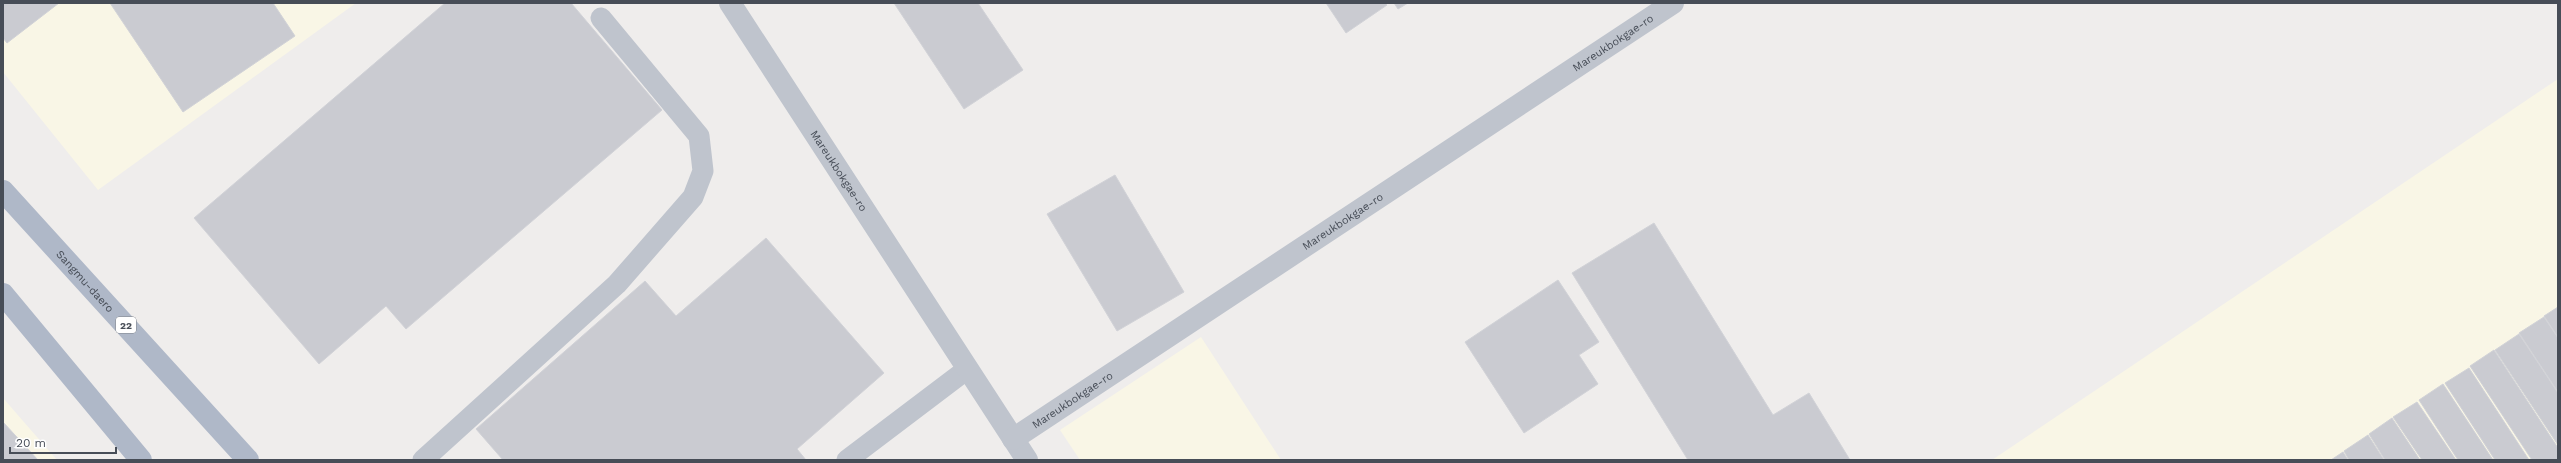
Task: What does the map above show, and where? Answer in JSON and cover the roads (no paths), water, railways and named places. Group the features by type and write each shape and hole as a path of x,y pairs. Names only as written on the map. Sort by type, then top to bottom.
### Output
{"main road":[{"name":"Sangmu-daero","path":"3,191 248,460"},
{"path":"3,294 141,460"}],"street":[{"name":"Mareukbokgae-ro","path":"730,3 966,370 1027,460"},
{"name":"Mareukbokgae-ro","path":"1013,439 1673,3"}],"lane":[{"path":"423,460 622,290 693,197 703,171 699,136 601,18"},
{"path":"848,460 966,370"}]}
